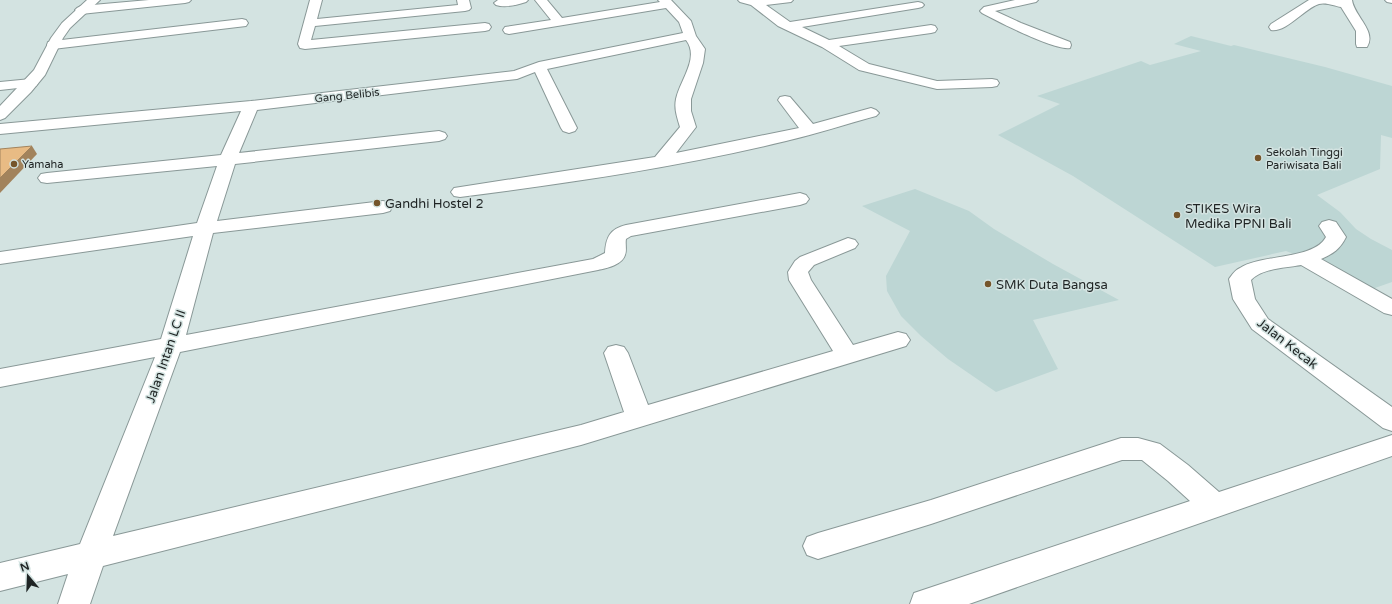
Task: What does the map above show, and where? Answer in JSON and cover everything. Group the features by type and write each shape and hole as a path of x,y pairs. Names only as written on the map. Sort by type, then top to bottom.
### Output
{"street":[{"path":"0,115 31,83 46,63 53,45 66,23 94,0"},
{"path":"81,10 185,0"},
{"path":"316,0 304,44 306,46 485,27"},
{"path":"309,23 465,8 463,0"},
{"path":"500,3 522,0"},
{"path":"540,0 558,22"},
{"path":"749,2 787,0"},
{"path":"988,0 1006,5"},
{"path":"1032,0 987,9 986,11 1010,23 1065,45"},
{"path":"1275,27 1316,1 1346,3 1350,16 1362,30 1364,36 1362,44"},
{"path":"509,30 666,2 677,11 686,24 689,30 689,36 696,43 698,50 696,65 691,74 683,106 688,127 660,161"},
{"path":"749,2 788,26 827,44 859,65 884,73 937,85 992,83"},
{"path":"788,26 918,5"},
{"path":"53,45 242,23"},
{"path":"827,44 931,29"},
{"name":"Gang Belibis","path":"0,130 251,106 501,77 517,74 539,66 689,36"},
{"path":"539,66 569,128"},
{"path":"0,86 31,83"},
{"path":"785,100 809,130"},
{"name":"Jalan Intan LC II","path":"74,604 91,554 171,345 205,228 228,160 251,106"},
{"path":"460,192 515,185 660,161 774,139 871,113"},
{"path":"47,178 228,160 439,136"},
{"path":"0,378 598,264 609,260 615,255 616,237 618,234 626,231 800,199"},
{"path":"0,258 205,228 384,207"},
{"path":"1304,258 1328,249 1335,242 1336,237 1329,226"},
{"path":"847,354 800,280 798,272 802,265 807,261 848,244"},
{"path":"1304,258 1392,308"},
{"name":"Jalan Kecak","path":"1304,258 1248,271 1240,279 1244,299 1260,324 1392,421"},
{"path":"0,577 582,435 847,354 898,340"},
{"path":"616,353 639,417"},
{"path":"926,604 1392,445"},
{"path":"818,546 932,512 1121,449 1138,449 1150,452 1178,473 1214,505"}],"shaded area":[{"name":"Sekolah Tinggi Pariwisata Bali","path":"1191,36 1325,67 1392,86 1392,138 1381,135 1380,169 1317,195 1340,212 1356,229 1392,250 1392,282 1358,294 1299,256 1286,251 1215,267 1073,176 998,135 1060,104 1037,96 1141,61 1150,65 1201,51 1174,44"},
{"name":"SMK Duta Bangsa","path":"915,189 969,211 994,229 1053,264 1119,300 1033,320 1058,369 996,392 948,359 921,336 901,316 887,291 886,276 910,231 862,206"}],"building":[{"path":"32,146 0,178 0,149"}],"place":[{"name":"Sekolah Tinggi Pariwisata Bali","path":"1258,158"},
{"name":"Yamaha","path":"14,164"},
{"name":"Gandhi Hostel 2","path":"377,203"},
{"name":"STIKES Wira Medika PPNI Bali","path":"1177,215"},
{"name":"SMK Duta Bangsa","path":"988,284"}]}
